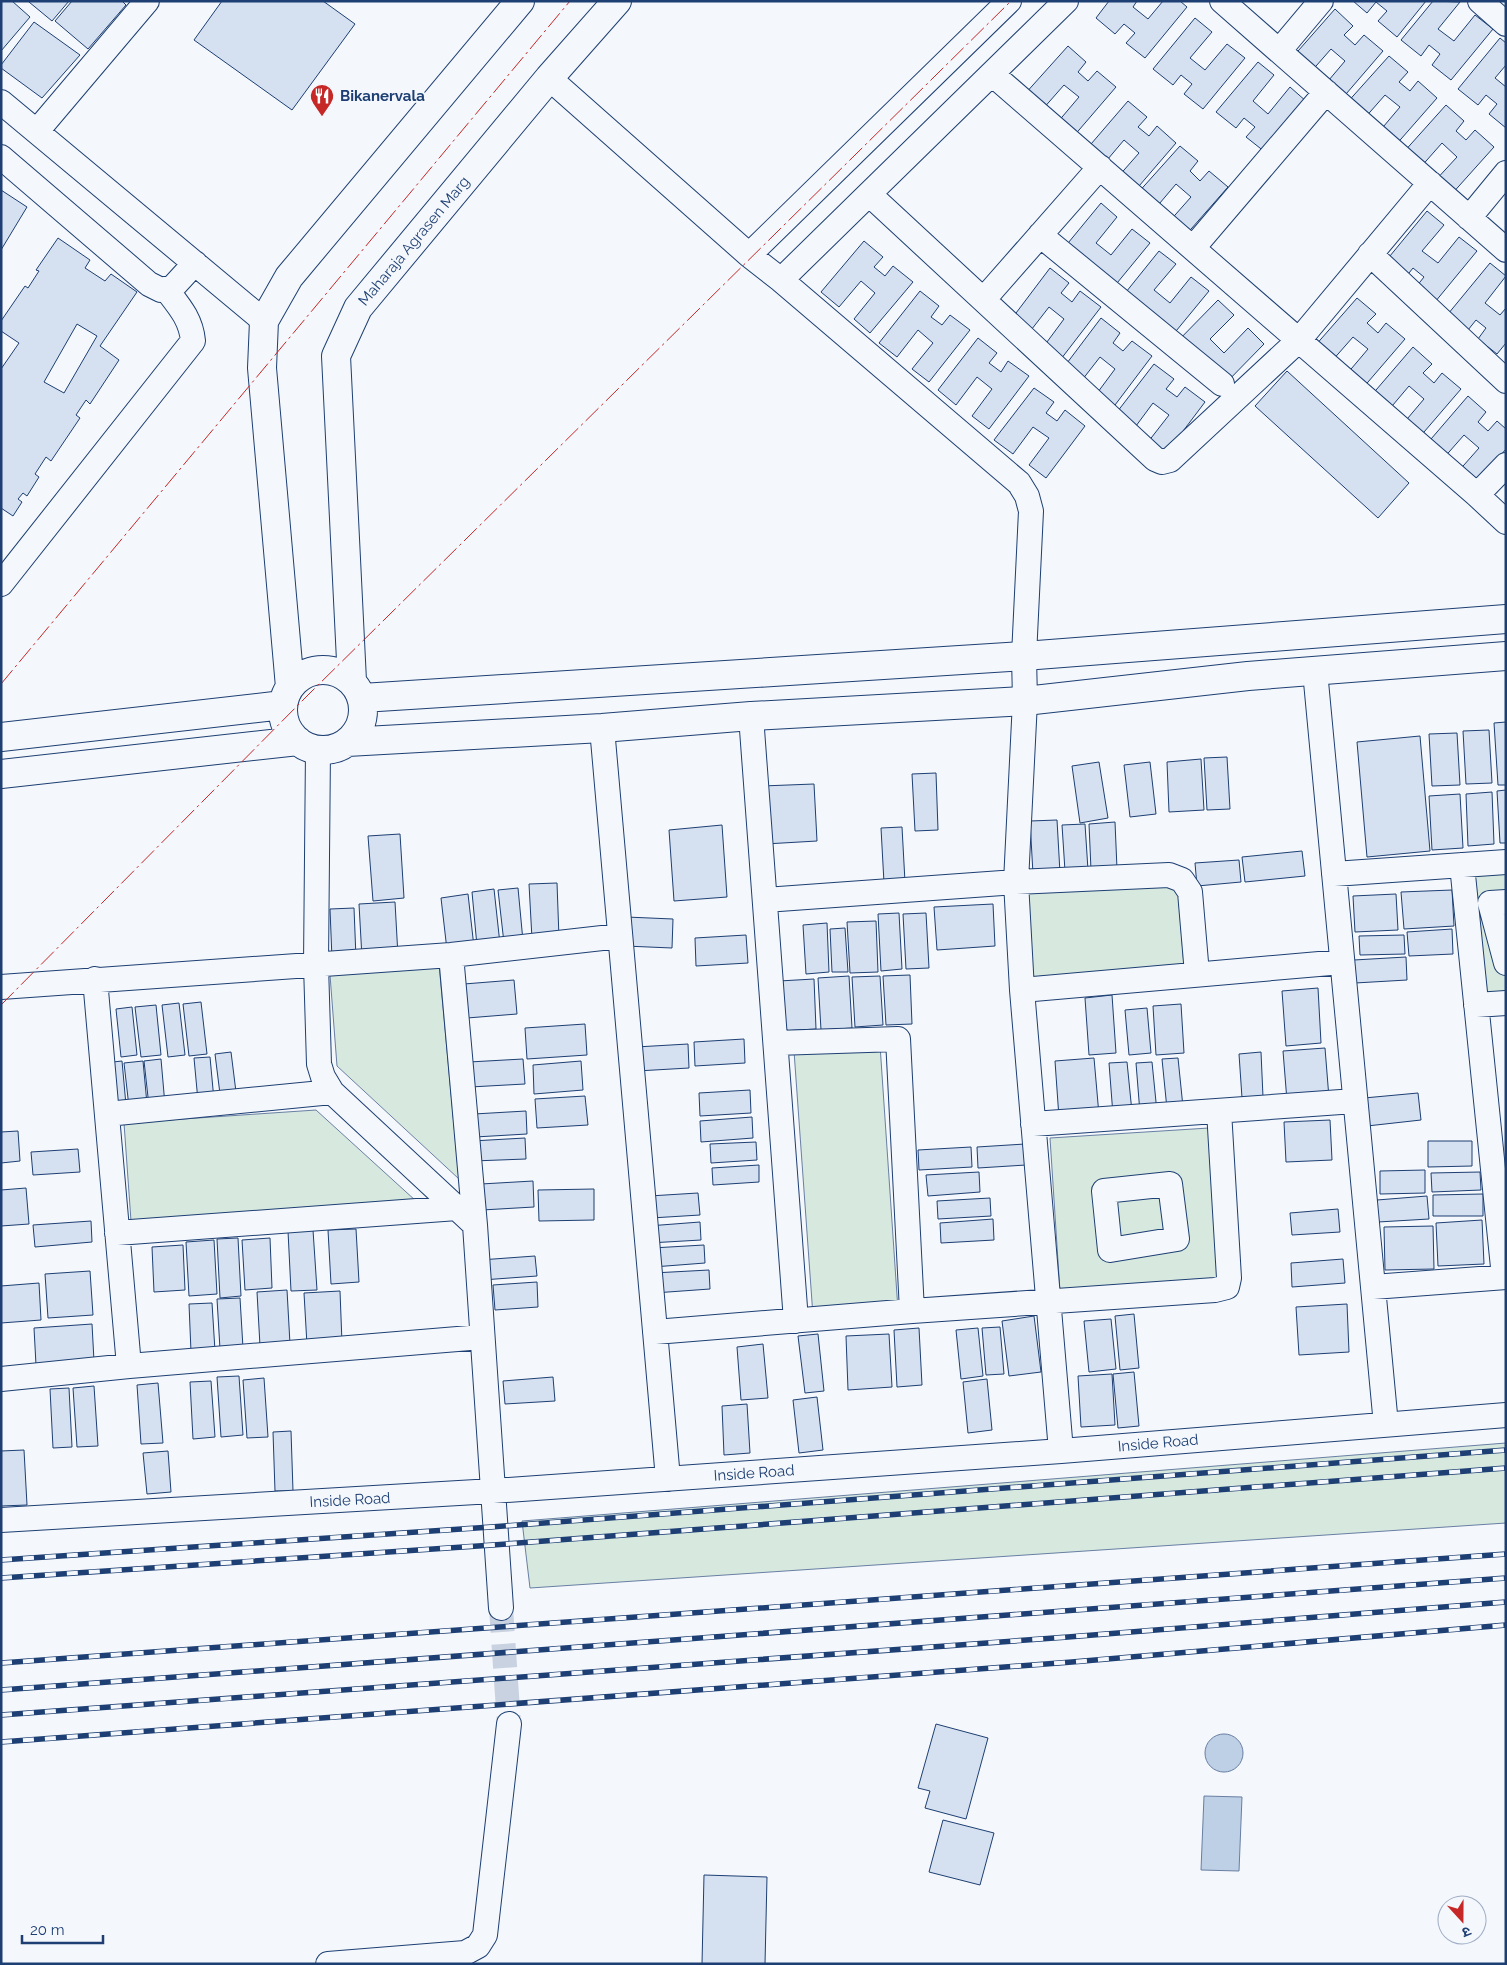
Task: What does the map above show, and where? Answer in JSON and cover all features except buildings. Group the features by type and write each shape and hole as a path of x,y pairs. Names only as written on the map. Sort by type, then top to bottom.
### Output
{"street":[{"path":"37,131 147,1"},
{"path":"308,745 291,733 285,722 287,696 262,368 264,321 289,277 520,1"},
{"name":"Maharaja Agrasen Marg","path":"357,690 336,356 358,308 550,78 617,1"},
{"path":"749,255 1009,1"},
{"path":"781,280 1066,1"},
{"path":"1222,1 1506,250"},
{"path":"1279,51 1321,1"},
{"path":"1480,1 1506,24"},
{"path":"992,74 1506,522"},
{"path":"550,78 749,255 781,280 1019,483 1027,496 1031,511 1024,656 1025,701 1016,882 1022,990 1061,1451"},
{"path":"1193,248 1326,92"},
{"path":"1,102 264,321"},
{"path":"1,157 149,284 161,290 173,287 196,264"},
{"path":"984,299 1100,167"},
{"path":"1469,218 1506,173"},
{"path":"869,194 1155,459 1162,462 1170,460 1299,340 1430,183"},
{"path":"1040,235 1222,384"},
{"path":"1370,254 1506,382"},
{"path":"1,584 193,340 192,327 187,315 166,289"},
{"path":"1477,495 1506,464"},
{"path":"357,690 1024,656 1506,619"},
{"path":"1243,640 1248,676"},
{"path":"347,742 602,728 751,716 1025,701 1248,676 1506,656"},
{"path":"1,737 287,696 302,676 315,671 328,670 341,674 357,690 362,719 357,732 347,742 337,748 308,745 1,774"},
{"path":"1315,671 1386,1425"},
{"path":"751,716 796,1321"},
{"path":"602,728 668,1479"},
{"path":"308,745 319,1064 323,1077 332,1092 474,1225"},
{"path":"1334,874 1506,862"},
{"path":"1373,1287 1505,1277 1498,1132 1476,1005 1462,865"},
{"path":"765,900 1016,882 1169,875 1182,880 1190,892 1196,974"},
{"path":"1506,902 1490,903 1506,963"},
{"path":"1,987 451,955 620,936"},
{"path":"451,955 474,1225 501,1608"},
{"path":"1022,990 1342,962"},
{"path":"95,979 129,1366"},
{"path":"1476,1005 1506,1003"},
{"path":"776,1043 898,1039 912,1311"},
{"path":"107,1114 332,1092"},
{"path":"1033,1124 1356,1102"},
{"path":"655,1332 912,1311 1215,1290 1227,1287 1229,1278 1220,1111"},
{"path":"117,1233 457,1208"},
{"path":"1,1379 129,1366 482,1337"},
{"name":"Inside Road","path":"1,1520 493,1492 1061,1451 1506,1415"},
{"path":"328,1964 465,1953 478,1946 485,1935 509,1724"}],"shaded area":[{"path":"1506,872 1506,991 1483,993 1475,874"},
{"path":"1177,877 1184,966 1032,977 1027,888"},
{"path":"439,964 459,1179 337,1066 330,975"},
{"path":"880,1045 898,1310 813,1316 794,1051"},
{"path":"316,1110 416,1201 131,1221 124,1123"},
{"path":"1209,1128 1219,1281 1060,1292 1050,1138"},
{"path":"1506,1443 1506,1523 530,1588 522,1521"}],"water":[{"path":"1224,1734 1238,1739 1243,1753 1238,1767 1224,1772 1210,1767 1205,1753 1210,1739"},
{"path":"1204,1796 1242,1797 1239,1871 1201,1870"}],"tunnel":[{"path":"501,1608 509,1724"}],"railway":[{"path":"1,1560 491,1527 1506,1450"},
{"path":"1,1578 493,1545 1506,1468"},
{"path":"1,1663 1506,1554"},
{"path":"1,1690 1506,1578"},
{"path":"1,1715 1068,1637 1506,1602"},
{"path":"1,1742 1072,1662 1506,1625"}],"power":[{"path":"1,684 570,1"},
{"path":"1,1005 308,695 1011,1"}],"place":[{"name":"Bikanervala","path":"322,117"}]}
